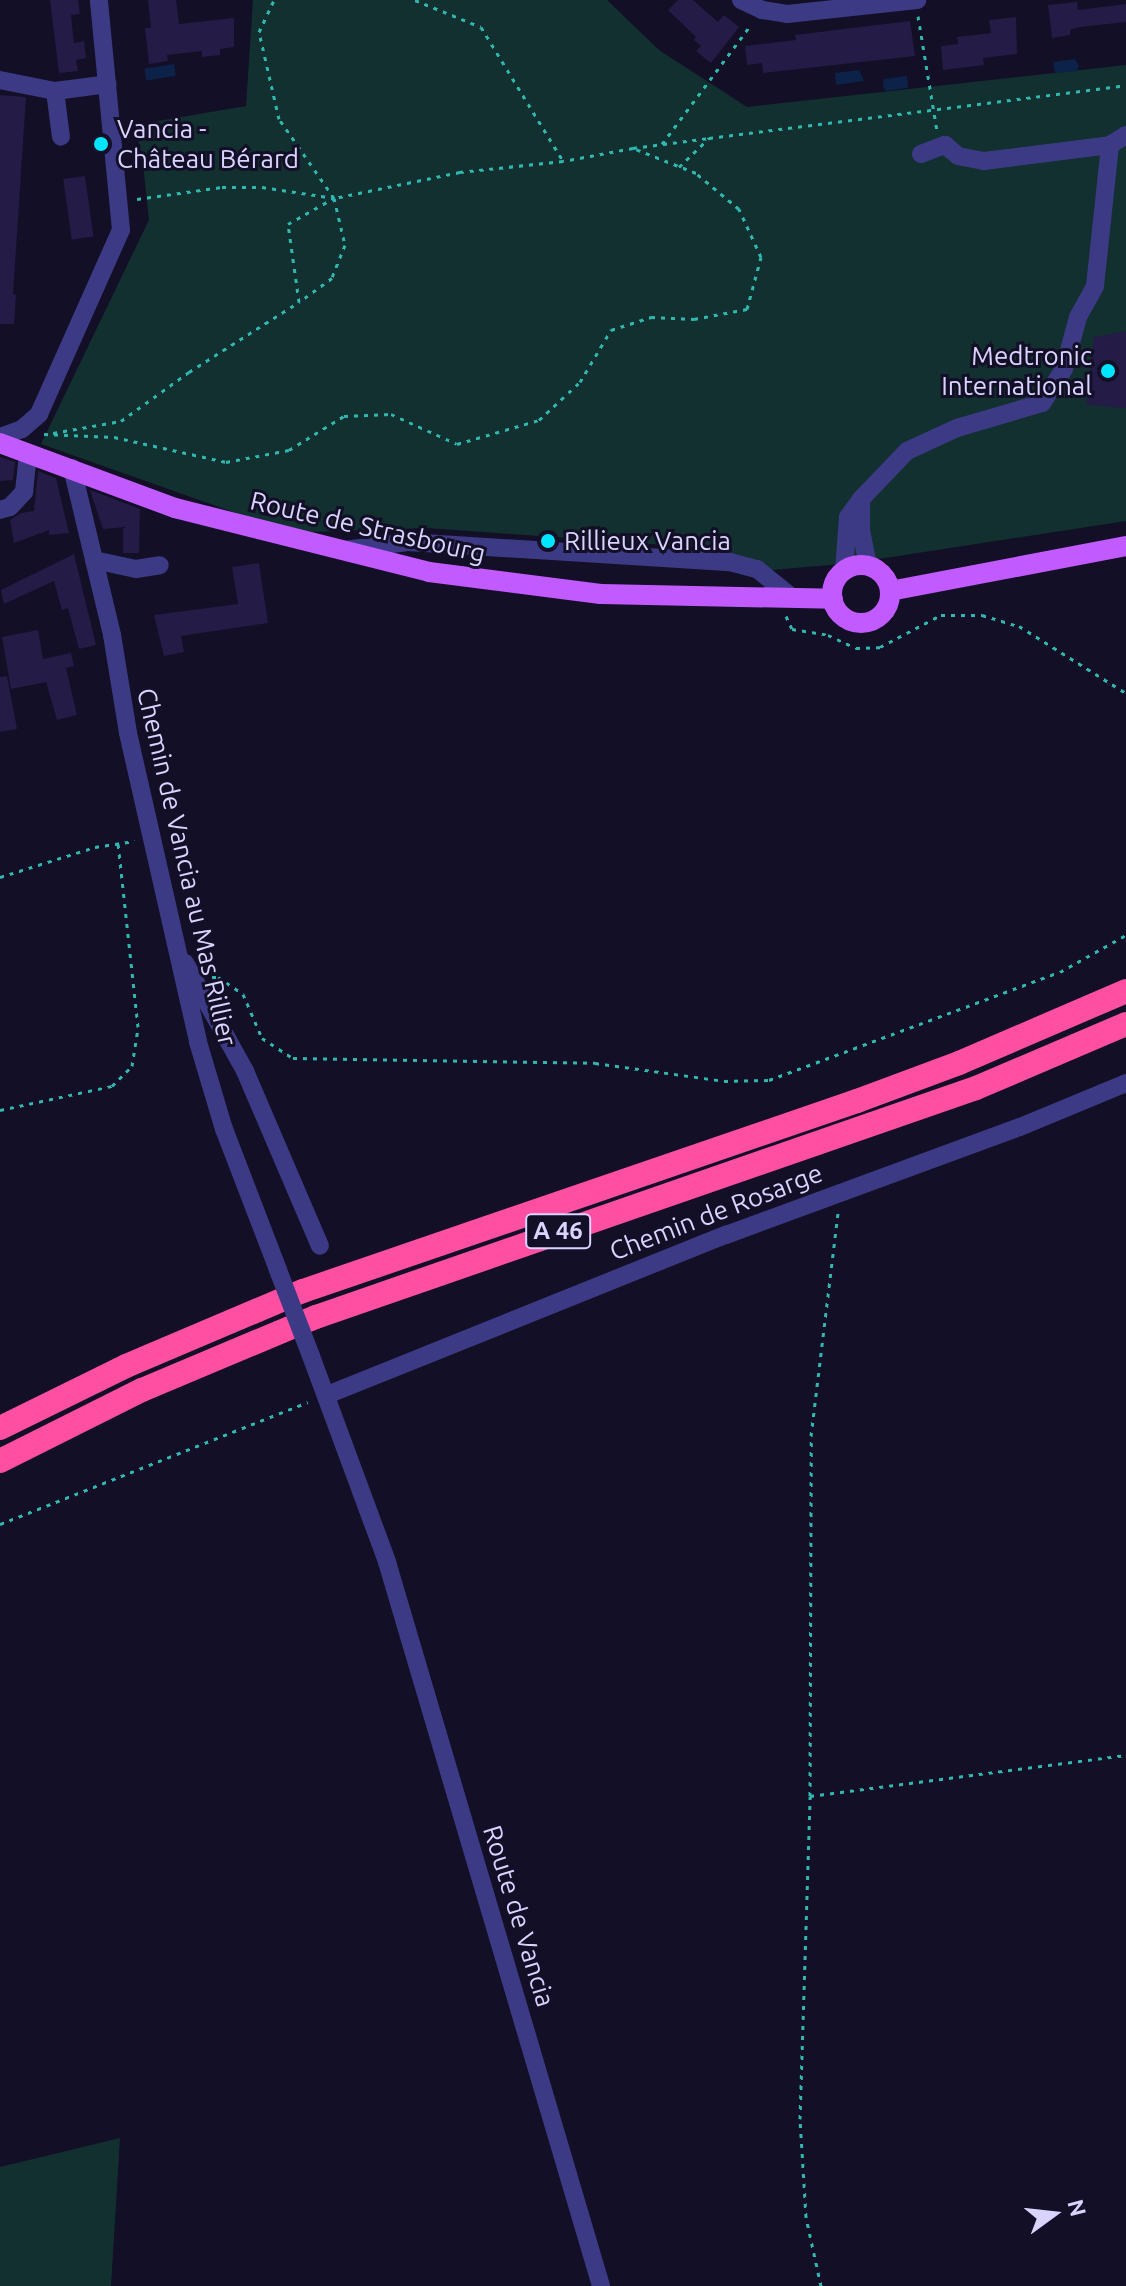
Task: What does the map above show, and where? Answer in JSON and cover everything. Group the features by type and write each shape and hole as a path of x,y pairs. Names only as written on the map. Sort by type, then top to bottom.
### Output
{"highway":[{"name":"A 46","path":"0,1428 139,1360 303,1291 857,1101 959,1063 1126,991"},
{"name":"A 46","path":"0,1461 142,1390 303,1322 468,1262 962,1094 1126,1024"}],"main road":[{"name":"Route de Strasbourg","path":"0,440 175,508 429,572 601,594 833,599"},
{"path":"890,591 1126,546"},
{"path":"868,566 883,574 890,591 886,610 870,622 851,621 836,608 833,599 836,581 844,571 868,566"}],"street":[{"path":"0,440 22,429 39,414 121,230 99,0"},
{"path":"741,0 762,10 814,14 917,6"},
{"path":"0,80 55,91 108,84"},
{"path":"55,91 61,137"},
{"path":"921,154 945,145 958,156 984,161 1110,145 1126,135"},
{"path":"844,571 848,517 890,467 918,444 957,428 1042,403 1064,369 1078,317 1095,286 1110,145"},
{"path":"0,510 10,507 24,492 28,453"},
{"name":"Chemin de Vancia au Mas Rillier","path":"72,468 177,951 224,1129 327,1395"},
{"path":"861,499 861,530 868,566"},
{"path":"339,551 408,542 730,562 757,569 786,597"},
{"path":"94,560 136,569 160,565"},
{"path":"177,951 245,1071 320,1246"},
{"name":"Chemin de Rosarge","path":"327,1395 840,1192 1020,1127 1126,1083"},
{"name":"Route de Vancia","path":"327,1395 387,1562 601,2286"}],"path":[{"path":"274,0 259,32 279,119 334,198 345,245 332,278 189,372 121,421 45,435 114,437 226,462 289,450 344,416 391,414 457,444 539,420 580,382 611,330 651,317 694,319 747,309 761,257 739,209 696,173 633,148"},
{"path":"415,0 481,27 563,161"},
{"path":"917,6 935,128 945,145"},
{"path":"662,144 762,10"},
{"path":"299,302 288,224 334,198 460,172 563,161 662,144 1126,85"},
{"path":"679,167 709,138"},
{"path":"120,201 222,187 262,187 334,198"},
{"path":"786,597 792,629 828,635 856,648 880,647 941,615 982,615 1019,626 1126,693"},
{"path":"0,877 95,847 152,839"},
{"path":"0,1110 112,1086 132,1066 138,1027 118,844"},
{"path":"196,980 218,977 243,994 262,1038 293,1058 595,1063 724,1081 769,1080 1060,972 1126,935"},
{"path":"821,2286 806,2217 800,2119 810,1796 811,1436 840,1192"},
{"path":"0,1524 327,1395"},
{"path":"810,1796 1126,1755"}],"green space":[{"path":"253,0 607,0 659,50 747,107 1126,65 1126,521 853,563 772,570 720,549 427,528 311,532 267,524 41,444 149,220 142,155 134,125 246,106"},
{"path":"120,2138 111,2286 0,2286 0,2167"}],"water":[{"path":"1075,59 1079,66 1077,71 1055,73 1053,62"},
{"path":"174,64 176,76 146,81 144,69"},
{"path":"859,70 864,81 836,85 835,73"},
{"path":"907,76 908,88 886,91 883,87 884,79"}],"building":[{"path":"50,0 78,0 80,14 71,15 74,43 84,41 86,58 76,60 78,71 59,73"},
{"path":"148,0 176,0 179,24 234,18 234,47 220,49 220,55 202,57 202,51 167,55 168,61 149,64 145,28 151,28"},
{"path":"678,0 693,0 718,22 724,15 739,27 711,63 696,51 701,46 694,40 696,37 668,10"},
{"path":"1077,2 1078,10 1126,4 1126,22 1080,27 1070,30 1070,35 1052,38 1048,5"},
{"path":"1016,17 1017,54 983,58 984,65 943,70 941,46 958,44 957,37 991,33 989,20"},
{"path":"910,21 915,56 763,73 762,63 747,65 745,46 796,40 795,35"},
{"path":"0,95 26,97 13,294 16,295 14,324 0,324"},
{"path":"85,176 93,236 72,239 63,179"},
{"name":"Medtronic International","path":"1126,331 1126,408 1086,405 1094,337"},
{"path":"0,457 15,462 13,480 0,481"},
{"path":"38,471 56,478 69,533 49,535 49,530 14,543 10,520 21,513 34,511"},
{"path":"90,490 140,509 139,553 123,553 123,529 126,527 103,529"},
{"path":"74,554 96,645 79,649 68,608 62,610 54,581 4,604 1,590"},
{"path":"259,563 268,623 181,636 184,652 164,656 154,615 238,604 232,567"},
{"path":"38,630 43,659 71,653 74,666 66,668 77,715 57,720 46,682 11,689 2,637"},
{"path":"7,676 17,729 0,732 0,677"}],"place":[{"name":"Vancia - Château Bérard","path":"101,144"},
{"name":"Medtronic International","path":"1108,371"},
{"name":"Rillieux Vancia","path":"548,541"}]}
